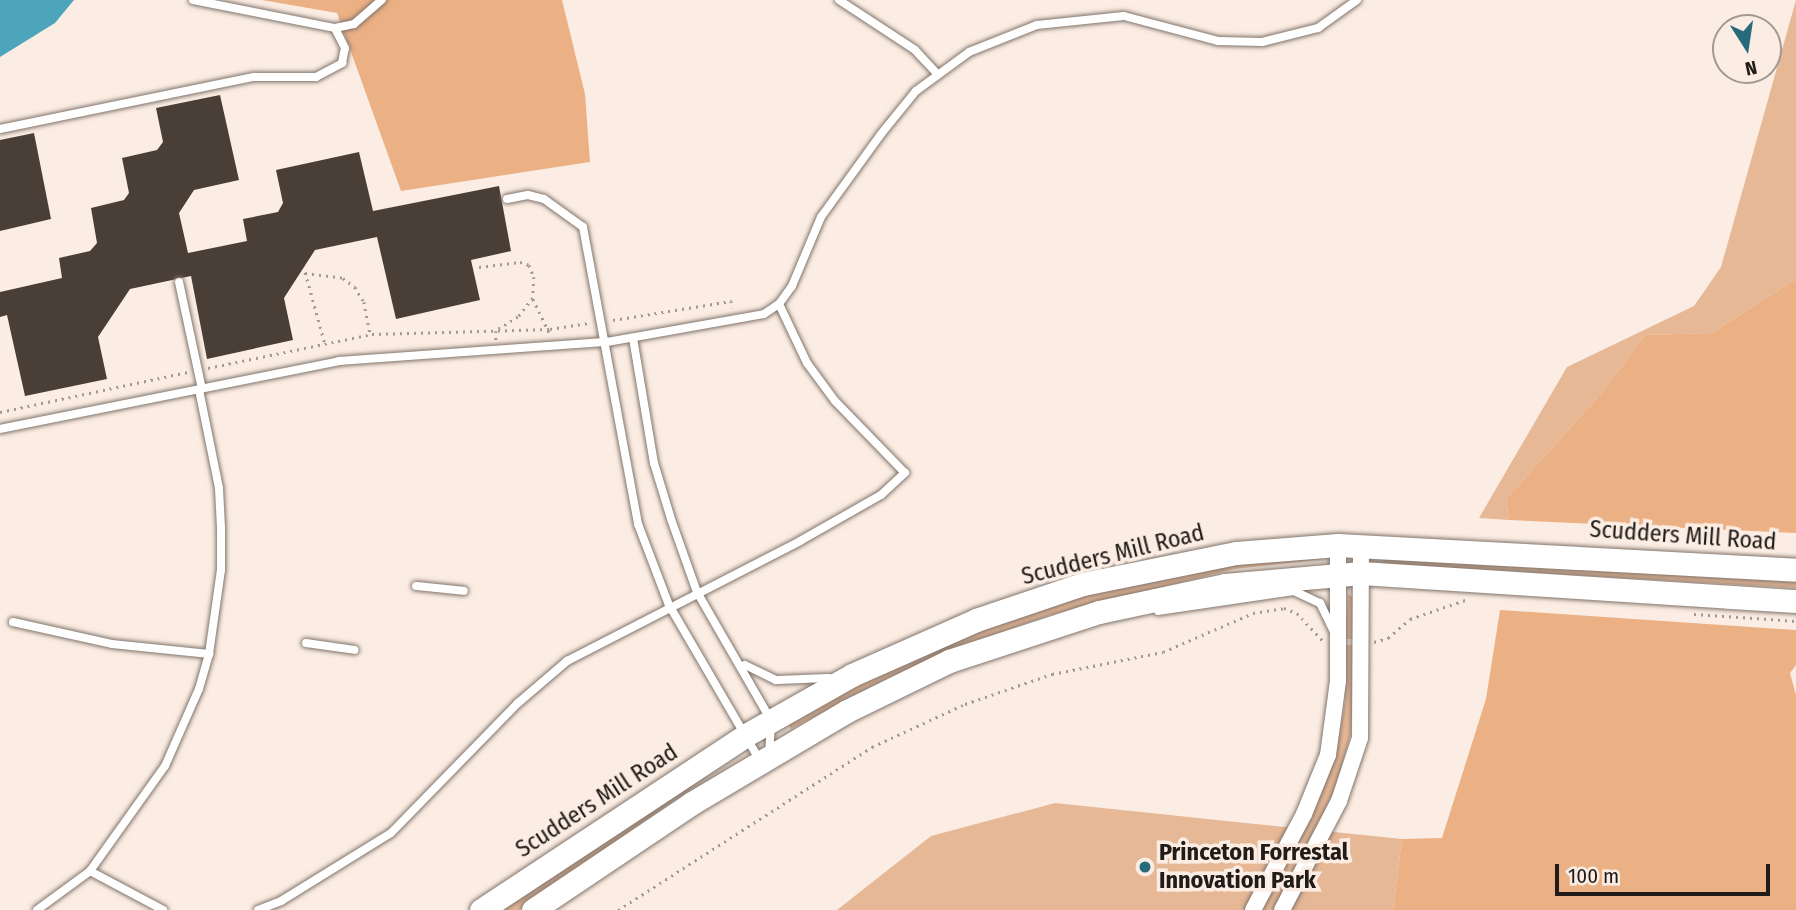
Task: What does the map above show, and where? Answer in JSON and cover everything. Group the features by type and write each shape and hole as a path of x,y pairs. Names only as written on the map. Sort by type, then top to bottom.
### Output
{"main road":[{"name":"Scudders Mill Road","path":"481,910 771,720 852,675 976,620 1083,584 1236,553 1350,544 1796,570"},
{"path":"533,910 765,759 949,661 1099,612 1224,586 1350,574 1796,601"}],"street":[{"path":"1350,544 1350,574 1336,643 1335,720 1328,755 1304,814 1256,904 1282,909 1350,774 1360,738 1364,642 1350,574 1350,544"}],"lane":[{"path":"193,0 335,28 354,24 382,0"},
{"path":"839,0 915,51 937,74"},
{"path":"0,429 396,354 607,342 754,317 779,304 821,217 881,134 937,74 969,52 1037,25 1124,16 1218,41 1262,42 1318,28 1357,0"},
{"path":"0,129 254,77 316,77 342,63 345,48 335,28"},
{"path":"507,198 528,195 544,199 583,227 607,342 636,512 669,605 746,736 765,759"},
{"path":"37,910 90,871 165,766 191,710 209,654 218,602 221,528 219,488 179,282"},
{"path":"258,910 281,901 391,832 542,682 567,661 881,495 905,473 835,401 807,363 779,304"},
{"path":"633,338 654,463 697,592 740,660 771,720 765,759"},
{"path":"416,586 464,591"},
{"path":"1099,612 1142,614 1294,591 1313,597 1326,610 1336,643"},
{"path":"13,622 112,644 209,654"},
{"path":"306,643 355,650"},
{"path":"740,660 765,677 790,682 852,675"},
{"path":"90,871 163,910"}],"path":[{"path":"479,267 508,261 529,265 535,285 533,298 519,317 496,331"},
{"path":"324,343 305,274 343,278 355,287 364,302 370,334"},
{"path":"533,298 550,329"},
{"path":"0,407 2,412"},
{"path":"1364,642 1388,638 1410,619 1476,597"},
{"path":"618,910 872,747 965,705 1052,674 1163,652 1253,613 1284,608 1297,613 1326,643 1336,643"},
{"path":"1685,613 1796,621"}],"shaded area":[{"path":"262,0 562,0 585,94 590,162 401,191 337,13"},
{"path":"1796,0 1796,279 1712,333 1645,335 1604,390 1506,499 1509,520 1479,518 1567,367 1694,306 1721,267 1772,84 1782,84 1782,50"},
{"path":"1796,279 1796,533 1509,520 1506,499 1604,390 1645,335 1712,333"},
{"path":"1322,554 1323,559 1234,569 1050,615 975,641 890,677 791,729 788,724 914,652 1066,597 1188,570"},
{"path":"1383,558 1796,577 1796,588 1383,564"},
{"path":"1348,594 1354,598 1355,639 1345,639"},
{"path":"1500,610 1796,630 1796,665 1790,673 1796,695 1796,910 1393,910 1402,839 1442,838 1486,699"},
{"name":"Princeton Forrestal Innovation Park","path":"1345,645 1355,645 1351,733 1335,789 1315,830 1402,839 1393,910 837,910 931,836 1055,803 1303,829 1336,754 1345,702"},
{"path":"734,750 737,755 519,910 494,910"}],"water":[{"path":"0,0 74,0 55,23 0,57"}],"building":[{"path":"220,95 239,180 194,190 179,213 188,253 247,241 243,219 278,212 283,203 276,170 359,152 373,211 499,186 511,251 471,260 480,300 396,319 377,237 315,250 284,298 293,340 207,359 191,276 130,289 98,337 107,379 25,396 7,315 0,317 0,292 62,278 59,258 90,251 97,243 91,208 124,200 129,193 122,158 157,150 163,142 156,108"},
{"path":"34,133 51,219 0,231 0,140"}],"place":[{"name":"Princeton Forrestal Innovation Park","path":"1145,867"}]}
